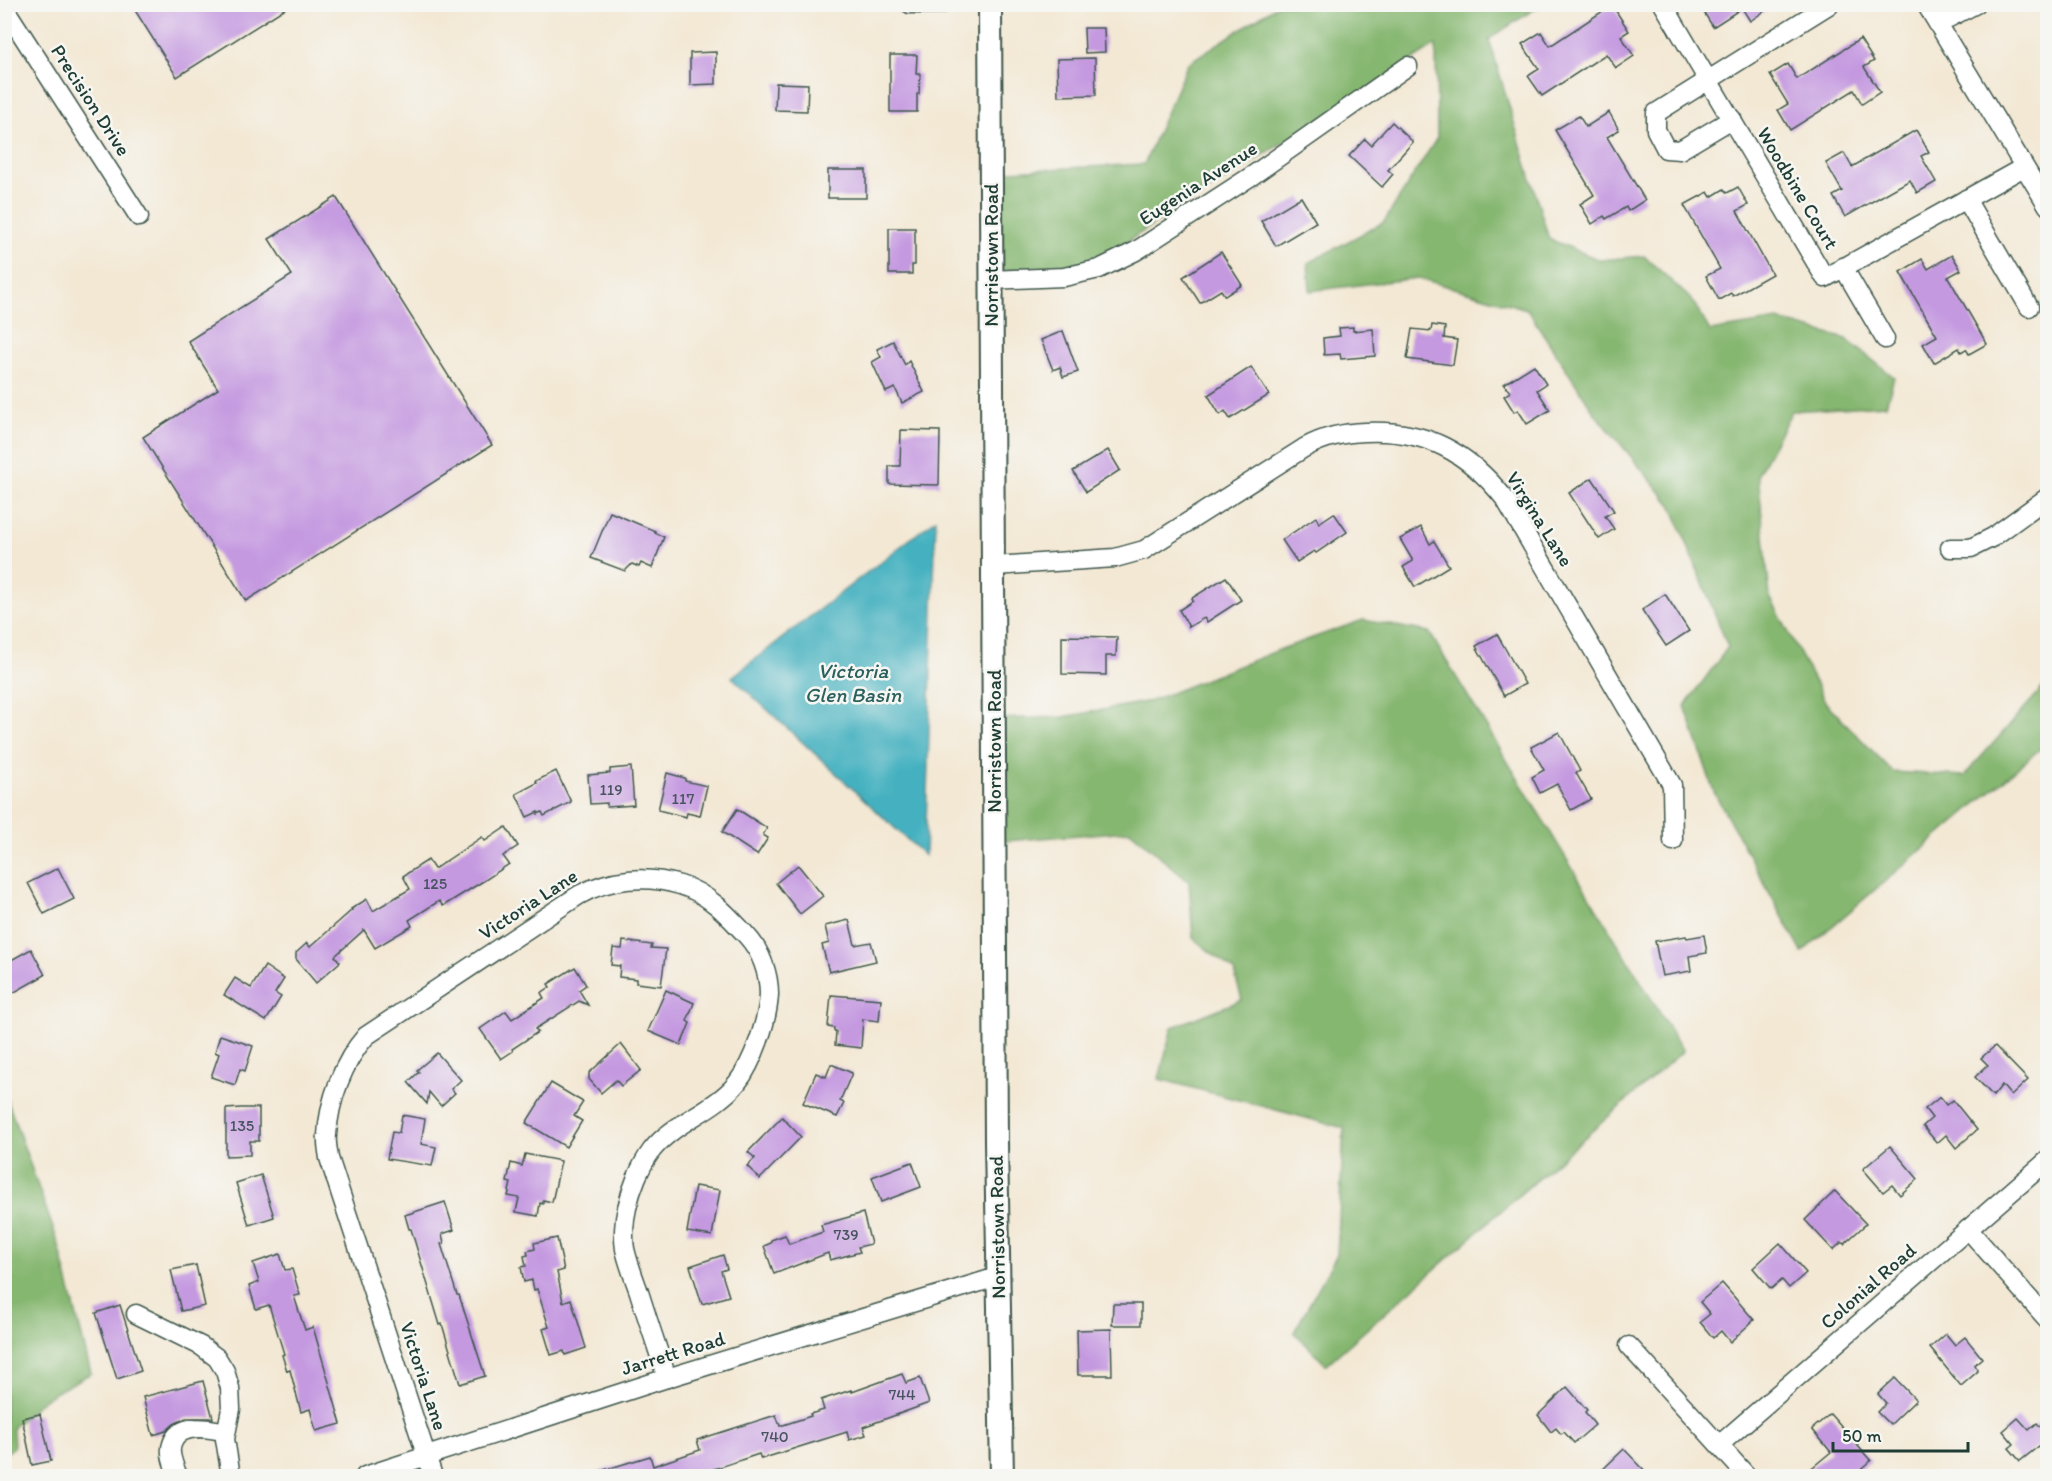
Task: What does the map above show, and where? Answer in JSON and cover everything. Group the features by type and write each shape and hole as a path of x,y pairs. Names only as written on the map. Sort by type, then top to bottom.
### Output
{"main road":[{"name":"Norristown Road","path":"990,4 997,1277 1002,1476"}],"street":[{"path":"910,4 941,4"},
{"name":"Woodbine Court","path":"1663,4 1825,278 2024,167"},
{"path":"1732,119 1680,150 1666,149 1656,130 1656,113 1830,4"},
{"path":"1926,4 2048,206"},
{"path":"1939,23 1976,4"},
{"name":"Precision Drive","path":"4,7 139,217"},
{"name":"Eugenia Avenue","path":"990,280 1064,277 1099,269 1136,250 1253,175 1408,66"},
{"path":"1966,199 2029,306"},
{"path":"1843,267 1885,339"},
{"name":"Virgina Lane","path":"994,567 1115,558 1144,550 1323,438 1346,433 1380,431 1410,434 1441,444 1472,463 1505,499 1672,784 1673,841"},
{"path":"1950,548 1971,548 1993,537 2048,497"},
{"name":"Victoria Lane","path":"433,1476 329,1158 327,1136 335,1095 356,1047 366,1036 579,895 601,885 628,880 658,879 683,886 722,909 756,946 767,978 769,994 756,1049 748,1065 736,1083 652,1150 642,1167 626,1210 625,1247 667,1378"},
{"name":"Colonial Road","path":"1719,1445 2048,1160"},
{"path":"1968,1229 2048,1320"},
{"name":"Jarrett Road","path":"365,1476 667,1378 997,1277"},
{"path":"136,1314 201,1346 217,1358 225,1371 230,1388 231,1409 225,1439 231,1476"},
{"path":"1629,1346 1747,1476"},
{"path":"178,1476 171,1452 172,1443 181,1433 195,1427 226,1431"}],"green space":[{"path":"1278,5 1541,5 1489,39 1549,239 1600,260 1644,256 1692,300 1710,331 1778,320 1846,339 1894,377 1886,405 1792,411 1758,474 1770,597 1826,703 1893,772 1964,776 2047,683 2047,743 1802,952 1714,792 1685,706 1728,647 1672,506 1594,412 1527,309 1418,278 1310,291 1308,263 1384,222 1437,138 1436,45 1078,273 990,270 990,172 1144,164 1188,63"},
{"path":"1363,620 1429,632 1683,1051 1326,1365 1294,1332 1337,1254 1344,1128 1159,1079 1172,1027 1242,1000 1234,971 1193,938 1189,882 1130,831 994,842 994,719 1063,717 1151,701 1284,648"},
{"path":"4,1091 58,1242 91,1373 44,1399 13,1427 14,1447 5,1454"}],"water":[{"name":"Victoria Glen Basin","path":"936,519 925,856 732,677"}],"building":[{"path":"131,4 292,4 177,77"},
{"path":"1713,4 1775,4 1750,21 1742,8 1713,27 1703,11"},
{"path":"1612,5 1629,31 1621,36 1634,56 1616,68 1606,54 1542,96 1528,76 1539,69 1522,44 1541,32 1550,46"},
{"path":"1084,28 1104,28 1105,52 1085,53"},
{"path":"1860,39 1874,61 1864,67 1880,92 1862,104 1854,90 1790,130 1778,110 1788,104 1770,75 1788,64 1797,79"},
{"path":"716,52 716,84 690,85 690,53"},
{"path":"890,55 917,55 916,74 920,74 917,112 890,112"},
{"path":"1095,58 1096,95 1058,96 1057,59"},
{"path":"776,83 808,84 807,111 775,110"},
{"path":"1609,112 1619,130 1607,137 1645,200 1628,211 1626,207 1592,224 1580,204 1594,195 1555,130 1579,116 1586,127"},
{"path":"1392,122 1413,142 1388,170 1393,174 1382,187 1349,156 1365,139 1371,145"},
{"path":"1916,130 1929,152 1921,156 1936,182 1917,193 1910,180 1845,217 1833,196 1842,191 1826,163 1844,153 1852,167"},
{"path":"828,170 866,170 866,198 828,198"},
{"path":"1738,187 1748,205 1737,211 1772,274 1733,296 1731,293 1719,300 1706,276 1720,269 1684,205 1708,192 1711,197 1724,189 1727,193"},
{"path":"336,197 492,445 246,601 143,437 218,389 188,341 292,275 269,239"},
{"path":"1301,197 1316,222 1276,246 1261,221"},
{"path":"889,228 915,228 915,265 912,265 912,274 889,274"},
{"path":"1221,252 1242,285 1225,296 1221,290 1200,303 1183,277"},
{"path":"1952,255 1961,270 1948,277 1987,344 1969,354 1966,349 1961,352 1959,348 1934,363 1923,344 1937,336 1900,272 1922,259 1928,269"},
{"path":"1432,325 1445,327 1444,338 1457,340 1453,365 1407,359 1412,329 1431,331"},
{"path":"1353,327 1353,331 1373,329 1375,356 1341,359 1340,354 1324,355 1323,338 1340,336 1339,328"},
{"path":"1063,331 1078,372 1063,377 1060,367 1053,370 1041,340"},
{"path":"893,341 905,365 909,361 924,392 902,403 895,388 886,392 872,362 881,357 877,349"},
{"path":"1534,365 1546,384 1537,390 1550,410 1527,424 1518,410 1514,412 1504,396 1510,392 1504,384"},
{"path":"1251,367 1269,395 1230,419 1225,411 1220,415 1208,395"},
{"path":"901,430 940,431 939,485 889,484 889,466 900,466"},
{"path":"1108,450 1120,470 1086,492 1073,471"},
{"path":"1592,478 1614,511 1605,516 1614,529 1599,539 1569,493"},
{"path":"610,512 664,537 652,568 641,563 639,567 632,564 625,571 591,558"},
{"path":"1334,513 1347,532 1316,553 1314,551 1297,562 1282,540 1316,517 1319,523"},
{"path":"1421,527 1430,544 1434,541 1449,566 1415,587 1403,567 1413,561 1400,539"},
{"path":"1226,577 1241,600 1207,622 1204,618 1189,627 1179,610 1193,601 1192,598"},
{"path":"1665,594 1689,631 1666,646 1642,610"},
{"path":"1497,634 1525,684 1504,696 1476,646"},
{"path":"1062,636 1117,637 1116,656 1106,656 1106,675 1062,674"},
{"path":"1559,732 1580,771 1576,773 1591,799 1571,810 1557,784 1540,793 1532,777 1544,770 1531,747"},
{"path":"631,767 634,805 607,807 607,803 590,804 588,775 610,773 610,769"},
{"path":"556,771 571,802 544,816 542,812 538,814 538,812 527,817 516,794"},
{"path":"667,773 685,778 685,781 707,786 700,816 687,813 686,817 658,810"},
{"path":"737,809 767,828 763,835 768,838 757,855 722,832"},
{"path":"506,827 518,846 503,856 509,864 443,906 439,901 409,920 412,926 375,948 364,930 335,956 340,962 316,983 296,959 296,953 307,943 310,947 351,909 367,899 373,911 410,889 403,876 428,860 434,869 482,837 485,841"},
{"path":"798,865 823,896 800,914 776,883"},
{"path":"58,868 74,899 44,914 28,883"},
{"path":"849,920 855,945 871,942 876,961 829,972 822,945 829,943 825,926"},
{"path":"1704,935 1707,953 1689,956 1691,971 1662,976 1655,941"},
{"path":"623,941 666,949 661,986 636,983 636,979 619,977 620,966 611,965 613,948 622,949"},
{"path":"31,949 45,975 11,994 4,981 4,964"},
{"path":"265,966 284,979 275,993 281,997 266,1021 224,995 235,978 251,988"},
{"path":"575,967 586,985 579,990 588,1005 579,1001 535,1029 538,1032 501,1059 480,1029 506,1011 512,1019 544,998 541,993 550,987 548,984"},
{"path":"666,990 694,1003 687,1021 690,1023 681,1045 648,1031"},
{"path":"831,995 881,999 879,1021 863,1019 861,1048 835,1045 836,1031 828,1027"},
{"path":"220,1035 253,1046 245,1071 240,1069 235,1085 211,1077 219,1054 215,1052"},
{"path":"621,1044 641,1070 621,1086 616,1080 601,1093 589,1079 589,1073"},
{"path":"1995,1046 2028,1080 2011,1096 2002,1085 1993,1096 1975,1077 1988,1065 1981,1058"},
{"path":"437,1053 461,1080 451,1089 455,1093 441,1106 429,1092 427,1104 408,1082 419,1072 417,1070"},
{"path":"831,1064 852,1073 840,1101 844,1103 837,1117 803,1103 816,1073 826,1077"},
{"path":"551,1083 583,1102 574,1116 582,1121 566,1147 526,1123"},
{"path":"1940,1097 1946,1105 1953,1100 1977,1130 1956,1148 1946,1135 1937,1143 1923,1126 1932,1118 1925,1109"},
{"path":"259,1108 259,1141 250,1141 250,1155 226,1156 226,1109"},
{"path":"402,1115 425,1119 421,1144 436,1147 432,1166 387,1159 392,1132 399,1133"},
{"path":"782,1117 801,1137 760,1179 747,1166 755,1158 748,1152"},
{"path":"1890,1146 1918,1179 1900,1195 1892,1185 1883,1192 1863,1169"},
{"path":"525,1154 561,1161 552,1202 543,1200 543,1204 540,1203 538,1216 516,1212 519,1198 508,1196 511,1183 507,1182 511,1163 522,1166"},
{"path":"912,1162 921,1187 881,1202 872,1177"},
{"path":"261,1175 274,1217 249,1225 236,1183"},
{"path":"695,1186 720,1190 712,1236 687,1232"},
{"path":"1835,1191 1866,1224 1844,1244 1842,1242 1833,1250 1805,1220"},
{"path":"445,1202 454,1230 442,1234 444,1243 441,1244 485,1376 460,1384 405,1215"},
{"path":"863,1213 871,1244 858,1247 860,1252 830,1260 828,1253 774,1274 764,1246 771,1243 771,1240 785,1235 789,1244 823,1232 821,1225"},
{"path":"557,1238 564,1270 557,1272 563,1302 571,1299 586,1348 565,1355 564,1351 551,1355 543,1329 549,1327 537,1289 534,1290 532,1280 524,1282 521,1267 526,1266 524,1256 528,1255 527,1251 535,1249 534,1243"},
{"path":"1780,1243 1806,1273 1789,1288 1782,1280 1771,1289 1753,1268"},
{"path":"280,1254 285,1270 292,1269 300,1295 294,1296 305,1330 313,1327 341,1424 316,1431 310,1409 301,1412 290,1370 287,1371 282,1355 284,1354 269,1305 256,1309 249,1286 259,1282 253,1263"},
{"path":"723,1255 727,1269 721,1271 729,1296 702,1304 690,1266"},
{"path":"196,1265 205,1306 181,1311 171,1270"},
{"path":"1722,1283 1754,1320 1730,1342 1721,1331 1713,1338 1700,1322 1710,1314 1700,1302"},
{"path":"1113,1304 1141,1304 1141,1325 1112,1325"},
{"path":"120,1305 141,1371 117,1379 96,1313"},
{"path":"1111,1329 1112,1375 1078,1375 1077,1330"},
{"path":"1946,1334 1955,1345 1965,1337 1982,1358 1974,1365 1978,1371 1961,1386 1930,1348"},
{"path":"902,1374 906,1383 920,1378 929,1403 863,1427 866,1435 849,1440 847,1432 761,1459 759,1454 693,1476 595,1476 594,1473 650,1456 653,1466 700,1450 697,1440 776,1415 780,1426 824,1410 821,1400 851,1390 852,1392"},
{"path":"1895,1378 1916,1400 1890,1425 1877,1412 1886,1403 1878,1394"},
{"path":"203,1381 213,1418 186,1418 166,1431 153,1435 143,1397"},
{"path":"1567,1387 1587,1410 1585,1412 1595,1425 1574,1443 1564,1432 1561,1434 1556,1428 1551,1432 1538,1415"},
{"path":"40,1414 51,1461 32,1465 22,1418"},
{"path":"1830,1414 1871,1461 1853,1476 1802,1476 1831,1452 1812,1429"},
{"path":"2018,1418 2029,1430 2037,1423 2048,1435 2048,1439 2020,1461 2009,1448 2014,1444 2003,1431"},
{"path":"1624,1449 1650,1476 1596,1476"}]}
